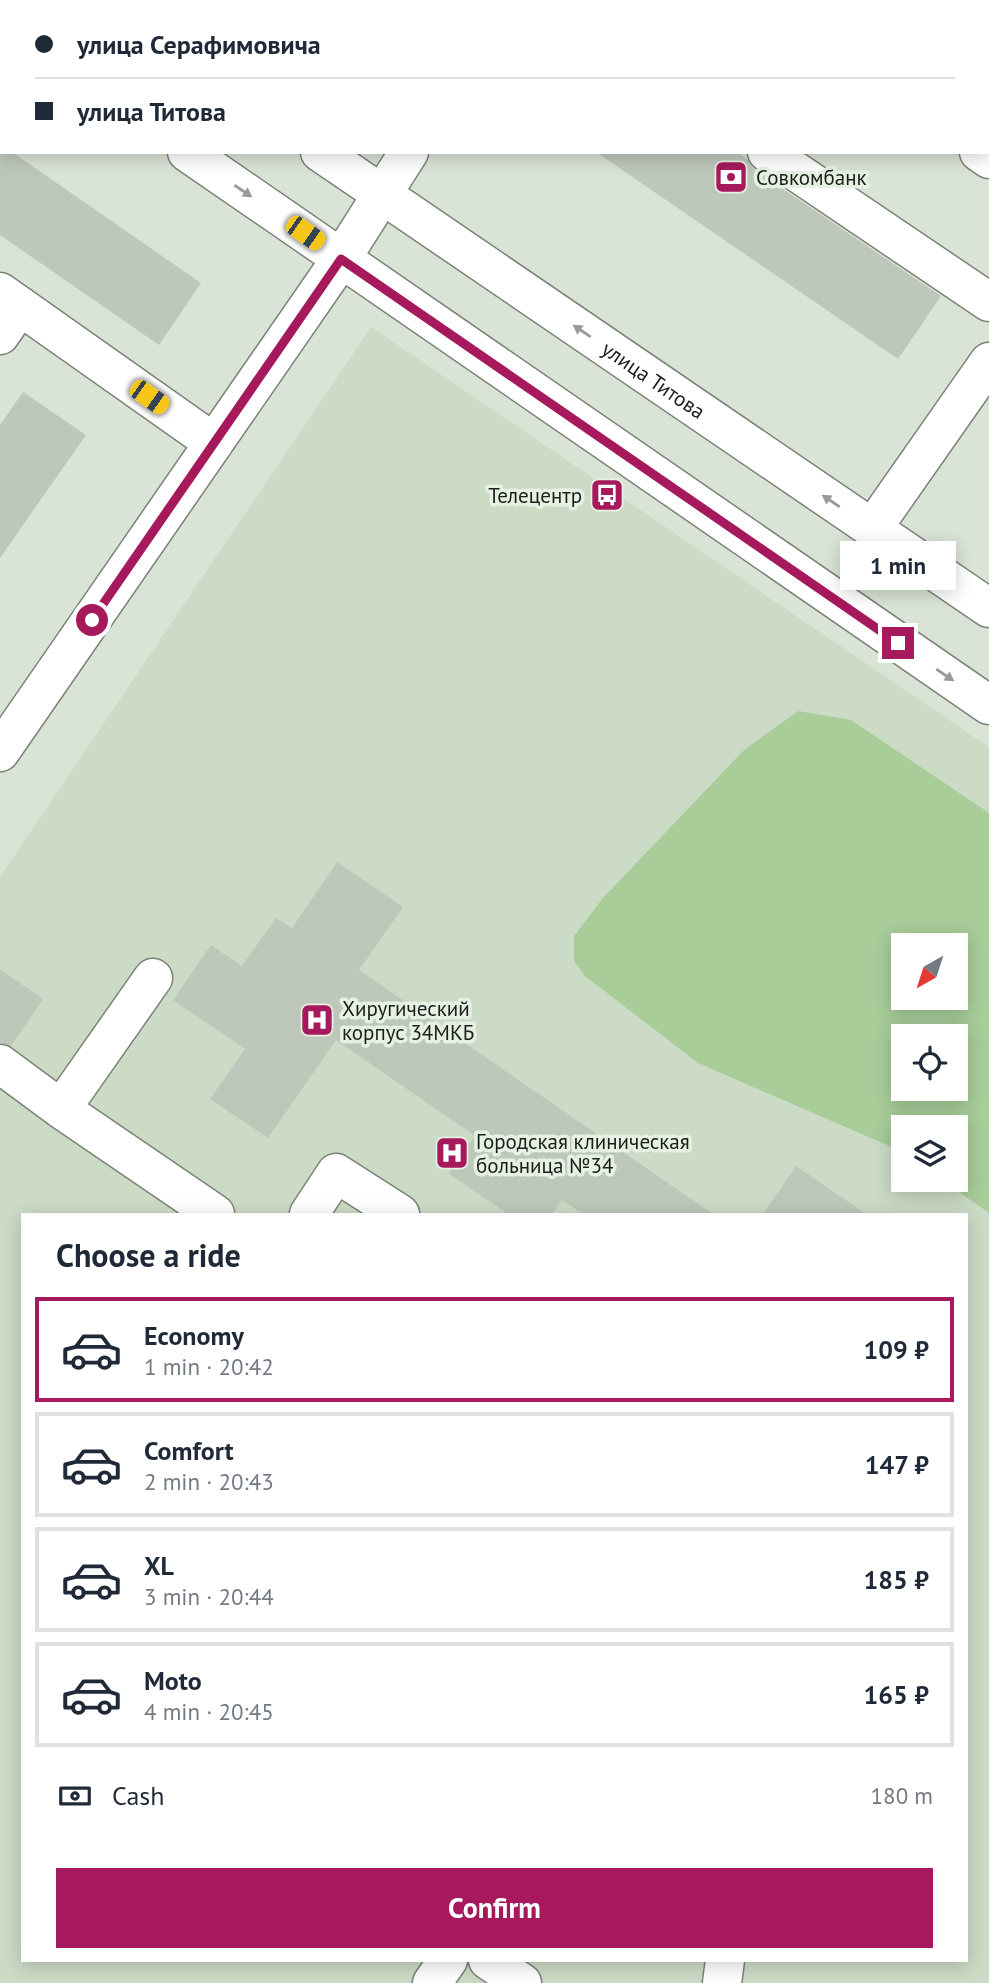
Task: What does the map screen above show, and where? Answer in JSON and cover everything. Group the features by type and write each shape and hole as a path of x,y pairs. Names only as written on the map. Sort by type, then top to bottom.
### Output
{"main road":[{"path":"190,154 989,705"},
{"name":"улица Титова","path":"323,154 989,608"},
{"path":"0,752 341,259 408,154"},
{"path":"770,154 989,302"},
{"path":"7,311 214,443"},
{"path":"873,529 989,362"},
{"path":"61,1109 153,978"},
{"path":"0,1064 214,1213"},
{"path":"310,1213 336,1173 398,1213"},
{"path":"432,1983 447,1962"},
{"path":"491,1962 522,1983"},
{"path":"722,1983 725,1962"}],"shaded area":[{"name":"Городская клиническая больница №34","path":"371,327 989,747 989,1983 0,1983 0,877"}],"green space":[{"path":"798,711 851,720 989,813 989,1213 959,1192 968,1192 968,1115 891,1115 891,1147 698,1063 585,976 574,961 574,936 603,898 744,750"}],"building":[{"path":"0,154 15,154 201,283 159,345 0,235"},
{"path":"599,154 740,154 755,170 941,296 898,359"},
{"path":"23,392 86,435 0,558 0,425"},
{"name":"Хиругический корпус 34МКБ","path":"337,862 403,907 359,970 712,1213 582,1213 562,1200 553,1213 507,1213 449,1174 475,1136 336,1040 268,1138 210,1099 245,1049 173,1000 211,945 242,966 276,918 292,928"},
{"path":"0,969 43,999 11,1046 0,1043"},
{"path":"796,1166 865,1213 764,1213"}],"place":[{"name":"Совкомбанк","path":"731,177"},
{"name":"Телецентр","path":"607,495"},
{"name":"Хиругический корпус 34МКБ","path":"317,1020"},
{"name":"Городская клиническая больница №34","path":"452,1153"}],"route":[{"path":"92,620 341,259 898,643"}]}
